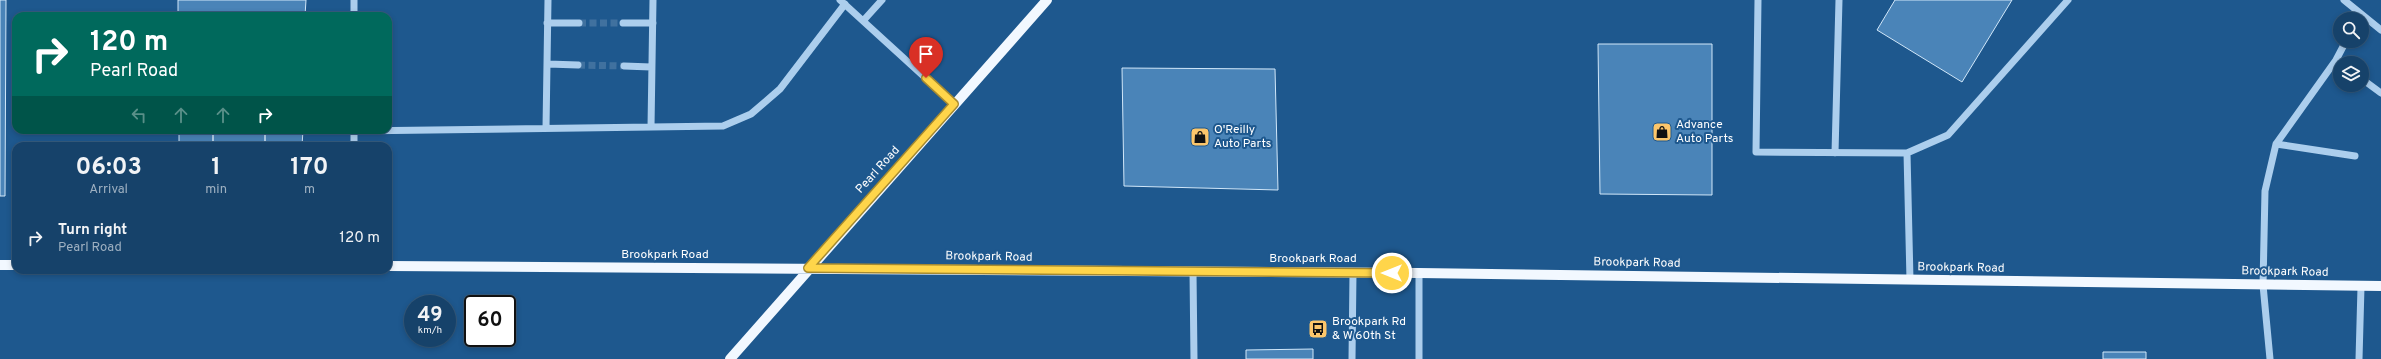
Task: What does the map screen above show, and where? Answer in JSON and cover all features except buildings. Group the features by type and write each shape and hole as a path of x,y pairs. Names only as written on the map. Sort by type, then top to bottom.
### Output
{"main road":[{"name":"Pearl Road","path":"730,359 808,268 1047,0"},
{"path":"0,265 12,265"},
{"name":"Brookpark Road","path":"392,266 1419,273 2381,286"}],"street":[{"path":"354,0 354,12"},
{"path":"546,128 548,0"},
{"path":"651,127 653,0"},
{"path":"863,21 882,0"},
{"path":"1758,0 1756,152 1835,153 1907,153 1948,135 2068,0"},
{"path":"1835,153 1839,0"},
{"path":"2344,0 2355,12"},
{"path":"392,130 723,126 751,114 780,89 843,2 954,104"},
{"path":"547,23 579,23"},
{"path":"623,23 653,23"},
{"path":"2369,23 2381,30"},
{"path":"548,64 578,65"},
{"path":"624,66 651,67"},
{"path":"2270,359 2263,285 2265,192 2276,144 2333,68"},
{"path":"2369,84 2381,93"},
{"path":"2276,144 2355,156"},
{"path":"1907,153 1910,280"},
{"path":"1193,272 1194,359"},
{"path":"1352,359 1353,273"},
{"path":"1419,273 1419,359"},
{"path":"2359,359 2361,286"}],"tunnel":[{"path":"579,23 623,23"},
{"path":"578,65 624,66"}],"place":[{"name":"Advance Auto Parts","path":"1662,132"},
{"name":"O'Reilly Auto Parts","path":"1200,137"},
{"name":"Brookpark Rd & W 60th St","path":"1318,329"}],"route":[{"path":"926,78 954,104 808,268 1392,273"}]}
